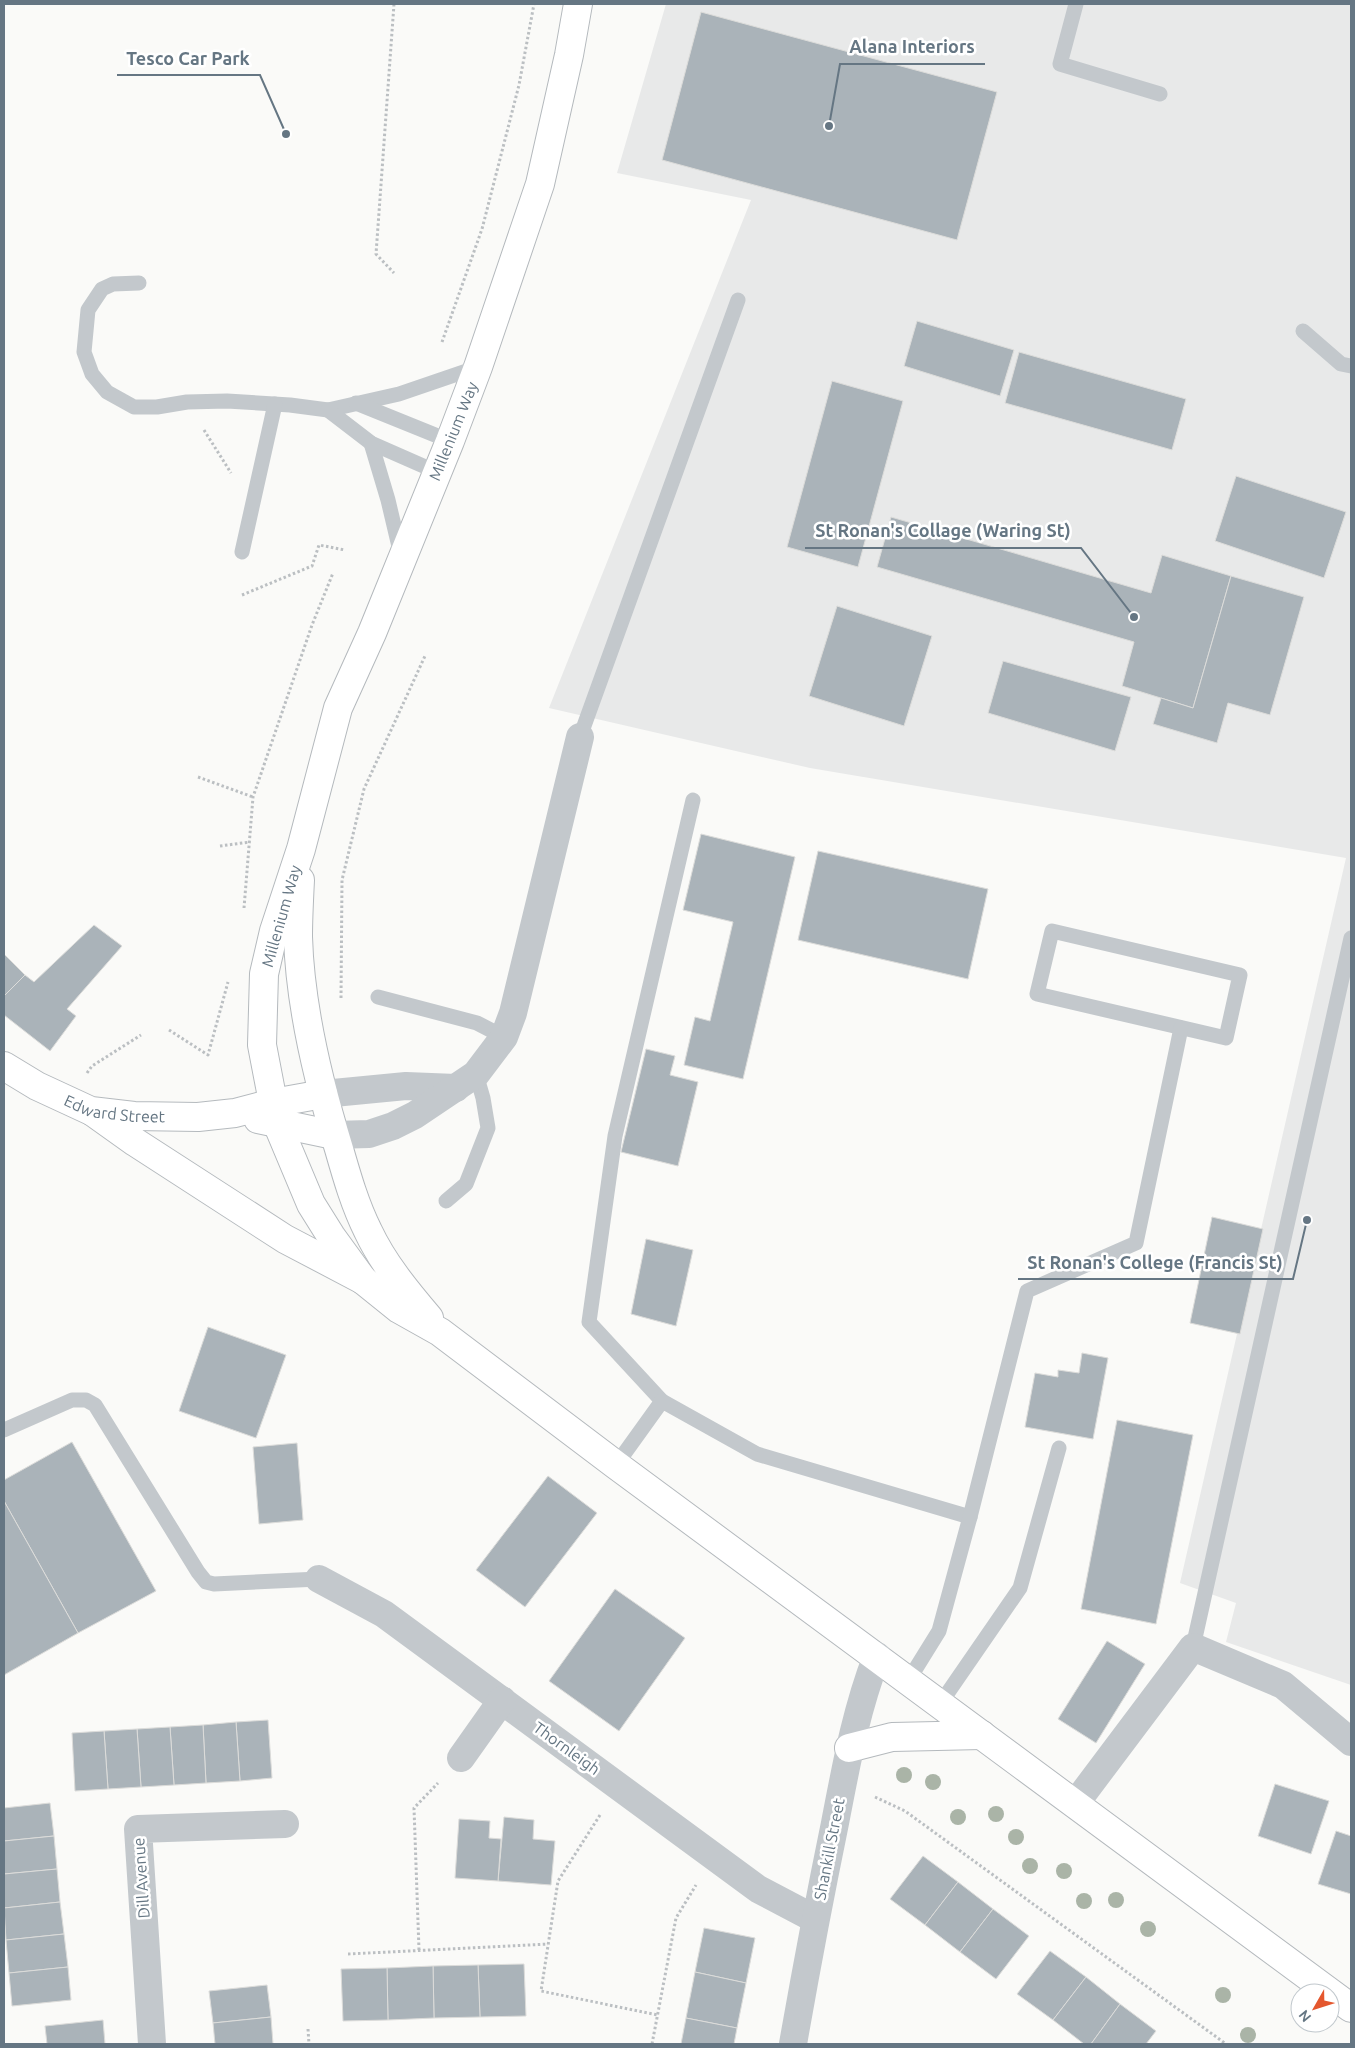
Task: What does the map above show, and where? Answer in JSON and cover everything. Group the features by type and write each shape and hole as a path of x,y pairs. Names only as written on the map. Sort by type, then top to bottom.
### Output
{"main road":[{"name":"Millenium Way","path":"363,1280 331,1236 311,1204 275,1113 262,1046 264,974 274,931 301,849 338,708 372,633 450,441 478,368 540,184 569,55 578,4"},
{"name":"Millenium Way","path":"301,849 298,937 302,989 323,1094 334,1135 349,1184 368,1230 381,1255 440,1332"},
{"name":"Edward Street","path":"4,1066 37,1086 91,1111 141,1116 275,1113 334,1135"},
{"name":"Edward Street","path":"275,1113 323,1094"},
{"path":"91,1111 135,1142 285,1239 363,1280 399,1309 440,1332 616,1466 877,1656 908,1681 1351,2008"},
{"path":"850,1748 892,1737 982,1735"}],"street":[{"path":"334,1135 369,1134 393,1126 415,1115 466,1081 504,1037 513,1012 580,737"},
{"path":"323,1094 466,1081"},
{"name":"Thornleigh","path":"319,1579 384,1614 758,1888 815,1919"},
{"path":"1075,1804 1193,1647 1283,1685 1351,1742"},
{"name":"Shankill Street","path":"793,2044 815,1919 850,1748 868,1680 877,1656"},
{"path":"461,1758 502,1700"},
{"name":"Dill Avenue","path":"152,2044 138,1829 284,1824"}],"lane":[{"path":"1076,4 1060,64 1160,94"},
{"path":"139,283 113,284 102,289 88,310 84,352 92,374 107,392 134,407 157,407 187,402 227,401 328,410 418,388 478,368"},
{"path":"580,737 738,300"},
{"path":"1303,331 1341,364 1351,366"},
{"path":"356,403 450,441"},
{"path":"242,552 275,404"},
{"path":"328,410 372,443 437,472"},
{"path":"372,443 402,557"},
{"path":"693,800 615,1136 588,1322 662,1401 758,1454 970,1518"},
{"path":"1052,931 1240,975 1226,1038 1181,1028 1037,994 1052,931"},
{"path":"1193,1647 1351,938"},
{"path":"378,997 477,1023 504,1037"},
{"path":"908,1681 938,1631 970,1518 1026,1291 1136,1243 1181,1028"},
{"path":"446,1201 466,1184 488,1128 484,1098 466,1081"},
{"path":"4,1430 72,1400 86,1400 95,1405 206,1582 214,1584 319,1579"},
{"path":"616,1466 662,1401"},
{"path":"940,1704 1020,1588 1059,1448"}],"path":[{"path":"394,4 376,254 394,272"},
{"path":"442,342 482,229 520,84 534,4"},
{"path":"187,402 228,470 255,496"},
{"path":"242,595 312,566 319,545 344,550"},
{"path":"243,915 253,797 312,624 333,573"},
{"path":"341,998 342,880 364,789 425,656"},
{"path":"198,777 253,797"},
{"path":"220,846 250,842"},
{"path":"169,1030 208,1054 228,980"},
{"path":"307,1013 341,998 363,994 378,997"},
{"path":"86,1074 92,1066 141,1035"},
{"path":"419,1950 414,1808 461,1758"},
{"path":"843,1782 905,1811 1226,2044"},
{"path":"619,1786 558,1881 540,1991 658,2014"},
{"path":"652,2044 676,1918 713,1855"},
{"path":"348,1954 548,1944"},
{"path":"308,2029 309,2044"}],"shaded area":[{"path":"666,4 1351,4 1351,1685 1226,1642 1236,1603 1180,1583 1346,858 810,768 549,708 751,200 617,173"}],"building":[{"path":"701,12 997,92 957,240 662,160"},
{"path":"917,321 1014,350 1000,396 904,366"},
{"path":"1019,352 1186,399 1172,450 1005,403"},
{"path":"832,381 903,401 858,567 787,547"},
{"path":"1236,476 1346,512 1324,578 1215,541"},
{"path":"891,517 1151,593 1162,555 1231,576 1193,708 1122,686 1134,642 877,567"},
{"path":"1231,576 1304,597 1270,715 1228,703 1217,743 1153,724 1161,698 1193,708"},
{"path":"837,606 932,636 904,726 809,696"},
{"path":"1003,661 1131,697 1115,751 988,713"},
{"path":"701,834 795,857 743,1079 684,1065 695,1017 710,1021 733,922 683,910"},
{"path":"818,851 988,889 968,979 798,940"},
{"path":"94,925 122,946 67,1009 76,1016 50,1051 4,1015 4,996 25,975 34,982"},
{"path":"4,954 25,975 4,996"},
{"path":"646,1049 675,1056 670,1075 698,1082 678,1166 621,1152"},
{"path":"1212,1217 1263,1229 1240,1334 1190,1323"},
{"path":"646,1239 693,1250 676,1326 631,1314"},
{"path":"208,1327 286,1355 256,1438 179,1411"},
{"path":"1082,1353 1108,1358 1093,1439 1025,1427 1035,1373 1058,1377 1058,1370 1079,1373"},
{"path":"1117,1420 1193,1435 1156,1624 1081,1609"},
{"path":"72,1442 156,1591 78,1633 4,1501 4,1480"},
{"path":"297,1443 303,1520 259,1524 253,1447"},
{"path":"548,1476 597,1513 525,1607 476,1570"},
{"path":"4,1501 78,1633 4,1675"},
{"path":"615,1589 685,1638 619,1731 549,1681"},
{"path":"1107,1641 1145,1664 1096,1743 1058,1719"},
{"path":"268,1720 272,1778 240,1781 236,1722"},
{"path":"236,1722 240,1781 206,1783 203,1725"},
{"path":"203,1725 206,1783 174,1785 170,1727"},
{"path":"170,1727 174,1785 141,1787 137,1729"},
{"path":"137,1729 141,1787 108,1789 104,1731"},
{"path":"104,1731 108,1789 75,1791 72,1733"},
{"path":"1275,1784 1329,1801 1311,1854 1258,1836"},
{"path":"50,1803 54,1836 4,1841 4,1808"},
{"path":"504,1817 534,1820 533,1839 555,1841 551,1885 498,1881"},
{"path":"459,1819 490,1821 489,1838 501,1839 498,1881 455,1878"},
{"path":"1336,1831 1351,1836 1351,1894 1318,1884"},
{"path":"54,1836 57,1869 4,1874 4,1841"},
{"path":"923,1856 958,1882 925,1925 890,1899"},
{"path":"57,1869 60,1902 4,1908 4,1874"},
{"path":"958,1882 993,1909 960,1952 925,1925"},
{"path":"60,1902 64,1934 6,1940 4,1908"},
{"path":"993,1909 1029,1936 996,1979 960,1952"},
{"path":"704,1928 755,1938 746,1983 695,1972"},
{"path":"64,1934 68,1967 9,1973 6,1940"},
{"path":"1050,1951 1086,1977 1053,2020 1017,1994"},
{"path":"524,1964 526,2016 480,2017 478,1965"},
{"path":"478,1965 480,2017 434,2018 433,1966"},
{"path":"433,1966 434,2018 388,2020 387,1968"},
{"path":"68,1967 71,2000 12,2006 9,1973"},
{"path":"387,1968 388,2020 343,2021 341,1969"},
{"path":"695,1972 746,1983 737,2028 686,2018"},
{"path":"1086,1977 1120,2004 1091,2044 1084,2044 1053,2020"},
{"path":"267,1985 271,2017 213,2023 209,1991"},
{"path":"1120,2004 1156,2031 1146,2044 1091,2044"},
{"path":"271,2017 273,2044 215,2044 213,2023"},
{"path":"686,2018 737,2028 734,2044 681,2044"},
{"path":"103,2020 105,2044 47,2044 45,2026"}],"place":[{"name":"Alana Interiors","path":"829,126"},
{"name":"Tesco Car Park","path":"286,134"},
{"name":"St Ronan's Collage (Waring St)","path":"1134,617"},
{"name":"St Ronan's College (Francis St)","path":"1307,1220"}]}
